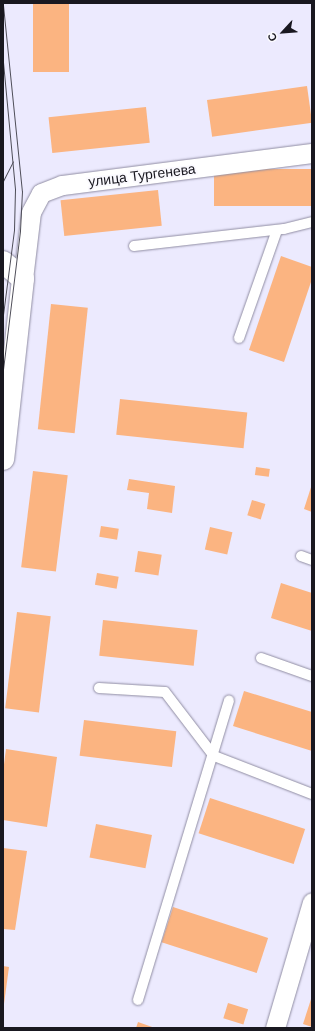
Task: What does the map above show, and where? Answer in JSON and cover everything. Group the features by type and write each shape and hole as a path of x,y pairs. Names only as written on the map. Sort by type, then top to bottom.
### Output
{"main road":[{"path":"3,459 15,266"}],"street":[{"name":"улица Тургенева","path":"15,266 30,212 41,193 62,185 312,153"},
{"path":"275,1028 312,902"}],"lane":[{"path":"134,246 277,230 312,222"},
{"path":"239,338 277,230"},
{"path":"301,556 312,560"},
{"path":"261,658 312,676"},
{"path":"99,688 165,692 214,756 312,794"},
{"path":"138,1000 214,756 229,701"}],"building":[{"path":"33,3 69,3 69,72 33,72"},
{"path":"307,86 312,123 212,137 207,100"},
{"path":"146,107 150,143 52,153 49,117"},
{"path":"214,169 312,169 312,206 214,206"},
{"path":"158,190 162,226 64,236 61,200"},
{"path":"281,256 312,267 312,279 284,362 249,350"},
{"path":"51,304 88,308 75,433 38,429"},
{"path":"120,399 247,412 244,448 116,435"},
{"path":"256,467 270,469 269,477 255,475"},
{"path":"33,471 68,475 56,572 21,567"},
{"path":"129,479 175,486 172,513 147,509 149,493 127,490"},
{"path":"312,484 312,512 304,509"},
{"path":"252,500 265,504 261,519 247,515"},
{"path":"101,526 119,529 117,540 99,537"},
{"path":"210,527 232,532 227,555 205,549"},
{"path":"138,551 162,555 158,575 135,572"},
{"path":"97,573 119,577 117,589 95,585"},
{"path":"281,583 312,593 312,631 271,618"},
{"path":"17,612 51,616 39,712 5,708"},
{"path":"103,620 197,630 194,666 99,656"},
{"path":"244,691 312,712 312,751 233,726"},
{"path":"84,720 176,731 172,767 80,756"},
{"path":"6,749 57,757 47,827 3,820 3,772"},
{"path":"210,798 305,829 294,864 199,833"},
{"path":"96,824 152,835 145,868 90,857"},
{"path":"3,848 27,851 15,930 3,929"},
{"path":"173,907 268,938 257,973 162,942"},
{"path":"3,966 9,967 4,1004 3,1004"},
{"path":"312,996 312,1027 303,1024"},
{"path":"228,1003 248,1009 243,1024 223,1018"},
{"path":"138,1022 155,1028 136,1028"}],"tram line":[{"path":"3,5 22,191 20,231 3,369"},
{"path":"3,62 15,189 14,230 3,315"},
{"path":"3,181 13,161"}]}
